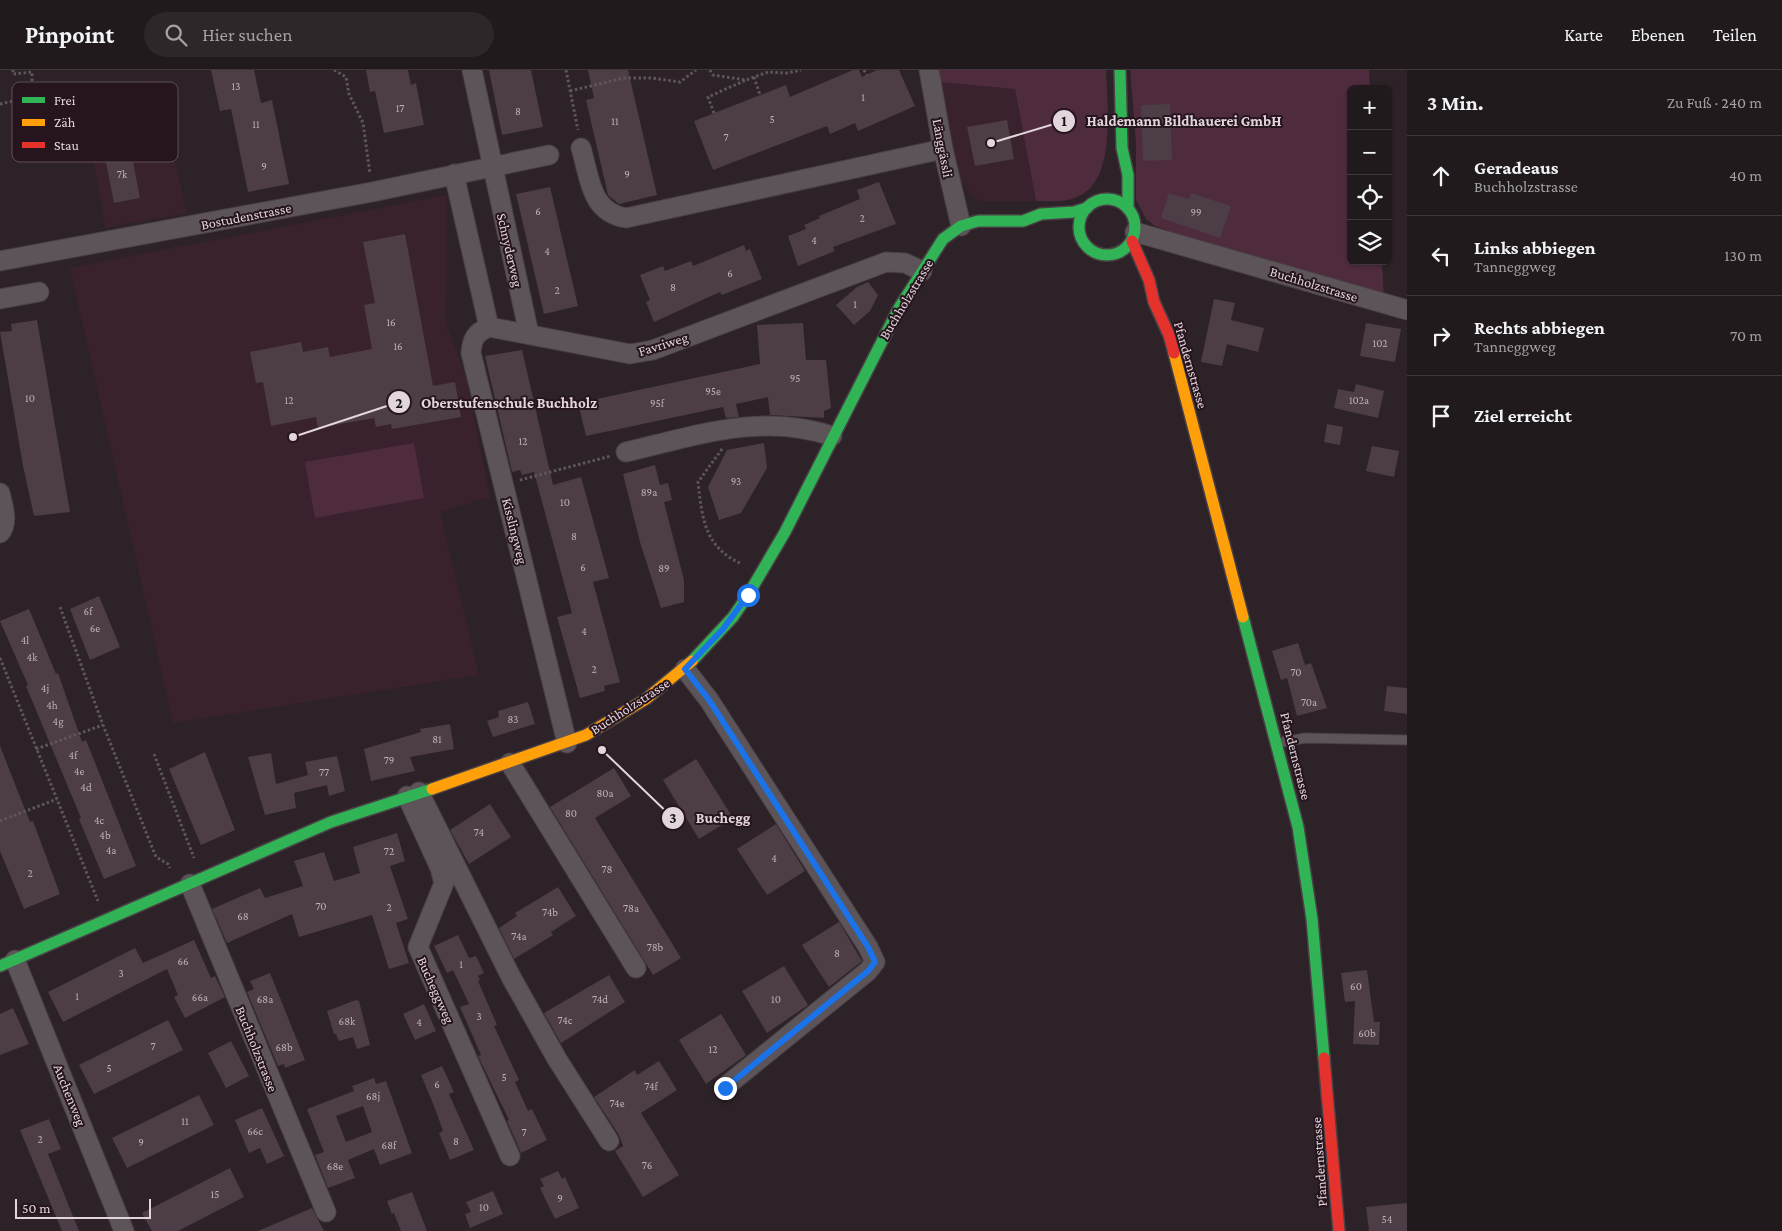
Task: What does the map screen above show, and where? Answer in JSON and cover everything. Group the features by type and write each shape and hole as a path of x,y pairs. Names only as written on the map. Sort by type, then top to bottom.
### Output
{"main road":[{"path":"1068,233 1083,241 1097,253 1106,255 1121,252 1133,236 1135,223 1128,208 1128,175 1122,148 1120,70"},
{"path":"1112,169 1122,148"},
{"path":"1083,241 1079,224 1106,186"},
{"path":"1091,205 1113,200 1128,208"},
{"name":"Buchholzstrasse","path":"4,964 331,822 567,743 617,718 652,695 685,669 728,623 762,573 885,332 943,239 961,226 978,221 1023,221 1041,214 1074,212 1091,205"},
{"name":"Buchholzstrasse","path":"1023,221 1040,228"},
{"name":"Pfandernstrasse","path":"1133,236 1149,280 1154,302 1169,335 1298,827 1312,919 1339,1231"},
{"path":"1106,255 1119,266"},
{"name":"Pfandernstrasse","path":"1138,287 1154,302"}],"street":[{"name":"Schnyderweg","path":"472,70 491,166 529,334"},
{"name":"Länggässli","path":"929,70 943,149 961,226"},
{"path":"581,148 600,206 609,214 626,218 943,149"},
{"path":"491,166 549,155"},
{"name":"Bostudenstrasse","path":"0,262 372,192 491,166"},
{"path":"454,174 489,327"},
{"name":"Buchholzstrasse","path":"1133,236 1407,310"},
{"name":"Favriweg","path":"489,327 630,354 653,350 886,262 905,263 922,270"},
{"path":"0,299 39,292"},
{"name":"Kisslingweg","path":"489,327 478,331 471,341 471,353 567,743"},
{"path":"626,452 742,426 784,426 832,436"},
{"path":"0,493 5,519 4,528 0,533"},
{"path":"685,669 714,708 868,947 875,962 868,971 725,1088"},
{"path":"510,763 636,968"},
{"path":"413,794 557,1059 609,1141"},
{"name":"Bucheggweg","path":"413,794 444,882 418,947 510,1156"},
{"name":"Buchholzstrasse","path":"191,884 326,1212"},
{"name":"Auchenweg","path":"4,964 124,1231"}],"lane":[{"path":"1277,743 1305,738 1407,740"}],"path":[{"path":"13,70 12,74 32,72 32,82"},
{"path":"334,70 346,77"},
{"path":"345,70 349,94 362,123 372,192"},
{"path":"566,70 581,148"},
{"path":"570,91 624,78 652,78 680,82 696,70"},
{"path":"710,70 713,75 746,80"},
{"path":"714,112 708,97 768,72 787,73 802,70"},
{"path":"864,70 867,75"},
{"path":"754,78 760,95"},
{"path":"723,447 698,482 701,511 712,543 728,558 762,573"},
{"path":"504,485 626,452"},
{"path":"60,607 103,725 156,857 168,864 191,884"},
{"path":"0,658 105,920"},
{"path":"36,749 103,725"},
{"path":"154,754 191,884"},
{"path":"0,821 57,800"}],"shaded area":[{"path":"937,70 1106,70 1107,141 1099,175 1090,188 1077,197 1067,200 1036,201 1015,89 939,82"},
{"path":"1130,70 1369,70 1370,85 1347,85 1347,265 1382,265 1384,300 1248,259 1155,226 1146,219 1136,200 1136,142"},
{"path":"939,82 1015,89 1036,201 980,201 973,197 963,184 957,181"},
{"path":"93,162 176,162 186,213 106,228"},
{"path":"447,195 446,324 466,376 490,497 440,512 479,675 173,723 70,268"},
{"path":"414,443 424,498 315,518 305,462"}],"building":[{"path":"211,70 254,70 261,103 272,100 289,184 248,192 231,109 220,111"},
{"path":"366,70 408,70 411,85 416,83 424,125 384,133 375,91 370,92"},
{"path":"489,70 531,70 543,127 502,135"},
{"path":"588,70 628,70 657,195 619,204 608,195 586,100 594,98"},
{"path":"853,70 859,70 862,77 877,70 899,70 915,106 858,131 855,123 830,134 827,126 713,170 694,121 786,85 790,97"},
{"path":"1170,104 1172,160 1143,161 1141,105"},
{"path":"1007,120 1014,159 975,166 967,127"},
{"path":"106,162 133,162 140,198 114,203"},
{"path":"879,182 896,224 833,247 835,251 798,266 788,236 806,229 804,225 820,218 819,216 860,199 857,190"},
{"path":"550,187 578,306 544,314 516,194"},
{"path":"1169,193 1189,199 1191,193 1231,206 1220,238 1161,218"},
{"path":"405,234 433,386 455,382 461,417 392,429 391,424 376,427 374,418 318,428 316,417 271,426 263,382 256,383 250,352 301,342 303,352 328,347 330,357 372,349 364,305 375,303 363,242"},
{"path":"744,245 746,251 750,249 762,279 722,295 720,292 654,322 646,302 650,300 640,275 663,266 665,271 691,261 693,266"},
{"path":"868,282 878,295 870,311 854,325 836,305 857,287"},
{"path":"1214,299 1235,303 1231,320 1264,328 1258,352 1227,344 1222,366 1201,362"},
{"path":"37,320 70,512 34,516 23,466 0,332 12,331 11,324"},
{"path":"803,323 806,360 826,360 831,408 824,411 824,418 770,415 768,397 736,404 739,417 726,418 723,407 586,436 578,403 760,364 757,325"},
{"path":"1366,323 1401,329 1395,362 1360,356"},
{"path":"522,350 553,485 581,477 609,578 593,582 620,682 604,686 605,691 580,698 557,617 572,613 534,472 522,475 520,470 512,472 485,356"},
{"path":"1356,384 1384,391 1378,418 1334,408 1338,389 1354,392"},
{"path":"1327,424 1343,427 1340,445 1324,442"},
{"path":"764,443 767,468 741,513 719,520 708,487 727,450"},
{"path":"1372,446 1399,451 1394,477 1366,471"},
{"path":"655,465 660,485 668,483 672,500 664,502 684,580 684,602 661,608 640,542 623,474"},
{"path":"99,596 120,647 90,660 70,609"},
{"path":"29,609 56,674 58,673 82,742 86,740 136,866 104,879 79,819 81,818 26,686 28,685 0,621"},
{"path":"1298,643 1305,665 1311,663 1327,708 1297,716 1287,678 1281,680 1272,651"},
{"path":"1387,686 1407,688 1407,714 1384,711"},
{"path":"528,702 535,724 493,737 487,721 499,717 498,711"},
{"path":"450,724 454,749 410,757 415,771 371,781 364,749 421,732 420,729"},
{"path":"0,746 30,822 33,821 60,894 24,909 0,851"},
{"path":"205,752 235,830 201,845 169,769"},
{"path":"271,753 276,784 308,775 305,762 337,756 345,791 329,796 327,785 294,793 296,808 265,815 248,757"},
{"path":"696,759 733,818 699,839 663,780"},
{"path":"614,768 631,796 595,818 681,958 653,975 550,807"},
{"path":"490,804 511,837 469,864 450,830"},
{"path":"776,824 805,871 767,895 737,849"},
{"path":"397,833 405,861 390,866 408,919 396,923 409,963 389,969 372,915 299,937 292,914 227,943 212,909 260,888 265,898 303,886 294,861 324,852 334,881 360,873 353,847"},
{"path":"558,887 576,916 551,932 553,935 514,959 499,928 517,916 515,913"},
{"path":"839,922 862,961 829,987 802,945"},
{"path":"458,935 469,958 476,956 484,973 478,976 480,980 478,981 497,1025 494,1026 519,1080 515,1082 528,1111 532,1109 547,1140 521,1153 507,1121 509,1120 478,1056 481,1055 460,1007 469,1004 453,970 447,973 434,946"},
{"path":"194,940 211,978 215,976 225,997 185,1018 174,997 178,995 167,969 63,1022 48,992 135,948 143,963"},
{"path":"784,966 808,1005 767,1033 742,991"},
{"path":"1367,970 1374,1022 1380,1022 1379,1045 1353,1044 1355,1001 1345,1002 1341,973"},
{"path":"270,973 305,1060 285,1068 284,1064 278,1066 247,992 254,989 250,981"},
{"path":"609,975 625,1002 561,1043 544,1013"},
{"path":"356,1000 359,1001 370,1045 357,1049 353,1037 339,1041 336,1034 334,1034 327,1011"},
{"path":"424,1004 436,1031 415,1040 403,1014"},
{"path":"13,1008 29,1044 0,1055 0,1014"},
{"path":"721,1014 746,1055 706,1084 679,1040"},
{"path":"168,1020 183,1050 94,1094 79,1065"},
{"path":"231,1041 249,1076 226,1088 208,1053"},
{"path":"659,1061 677,1090 641,1113 679,1175 643,1197 615,1151 623,1146 619,1135 594,1097 635,1070 637,1075"},
{"path":"442,1066 454,1092 449,1094 474,1150 450,1160 439,1133 443,1131 421,1075"},
{"path":"374,1078 376,1084 386,1081 412,1153 380,1165 374,1149 348,1160 355,1178 328,1188 315,1155 324,1152 307,1109 354,1091 352,1086","holes":["363,1106 372,1132 346,1142 336,1116"]},
{"path":"199,1095 214,1125 127,1168 112,1138"},
{"path":"262,1108 284,1156 267,1164 260,1148 249,1153 235,1120"},
{"path":"49,1119 61,1149 48,1154 79,1231 62,1231 20,1130"},
{"path":"230,1168 244,1197 178,1231 152,1231 142,1213"},
{"path":"558,1171 562,1179 565,1177 579,1208 555,1219 540,1188 544,1186 540,1179"},
{"path":"493,1191 503,1214 470,1228 465,1214 471,1212 466,1202"},
{"path":"412,1192 427,1231 401,1231 387,1201"},
{"path":"1407,1203 1407,1231 1369,1231 1366,1207"},
{"path":"312,1208 324,1231 258,1231"}],"traffic: fast":[{"path":"1120,70 1122,148 1128,175 1128,209"},
{"path":"1107,199 1118,201 1127,207 1133,216 1135,227 1133,238 1127,247 1118,253 1107,255 1096,253 1087,247 1081,238 1079,227 1081,216 1087,207 1096,201 1107,199"},
{"path":"692,661 733,617 748,595 785,532 899,308 943,239 961,226 978,221 1023,221 1041,214 1074,212 1087,208"},
{"path":"1243,617 1298,827 1312,919 1324,1058"},
{"path":"0,966 331,822 432,789"}],"traffic: slow":[{"path":"1174,353 1243,617"},
{"path":"432,789 586,735 646,699 692,661"}],"traffic: jam":[{"path":"1132,241 1149,280 1154,302 1169,335 1174,353"},
{"path":"1324,1058 1339,1231"}],"place":[{"name":"Haldemann Bildhauerei GmbH","path":"991,143"},
{"name":"Oberstufenschule Buchholz","path":"293,437"},
{"name":"Buchegg","path":"602,750"}],"route":[{"path":"725,1088 868,971 875,962 868,947 709,700 685,669 723,629 748,595"}]}
